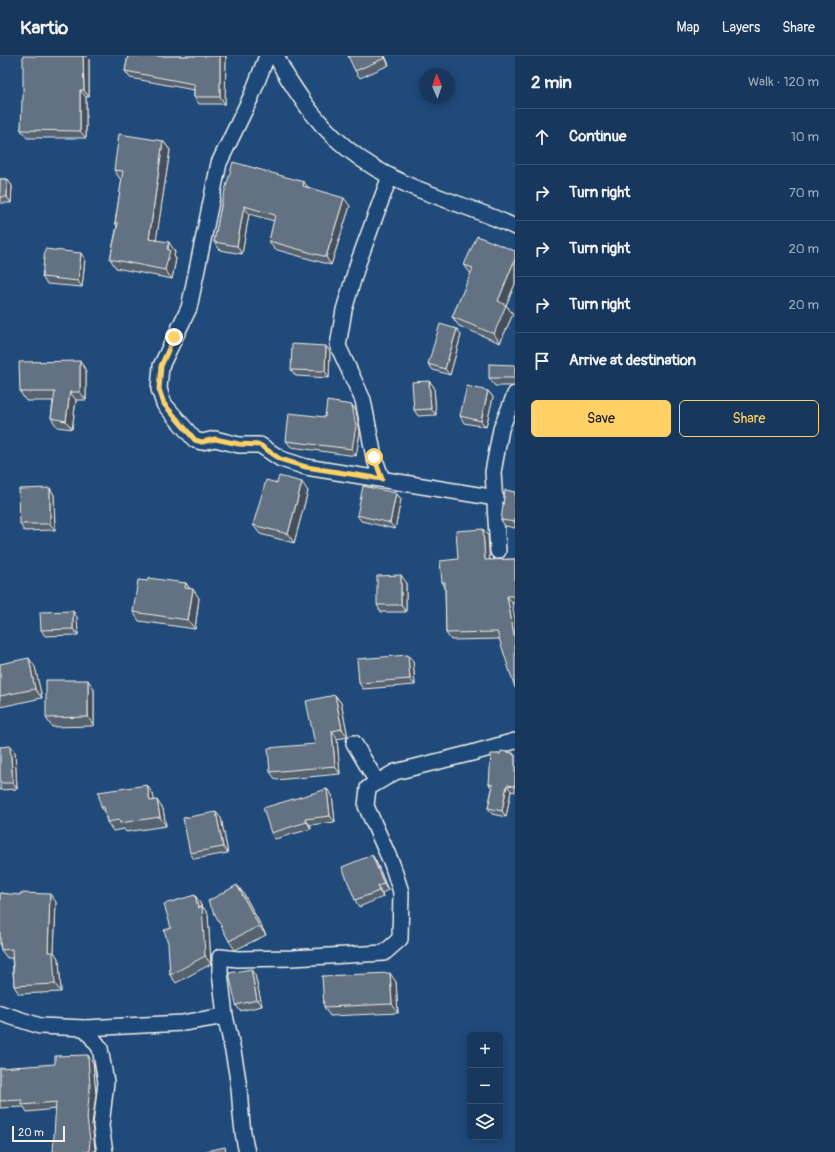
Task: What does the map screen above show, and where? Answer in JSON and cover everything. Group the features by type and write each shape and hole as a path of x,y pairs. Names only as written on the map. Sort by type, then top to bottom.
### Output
{"street":[{"path":"267,56 251,97 219,163 189,308 161,366 159,389 164,404 195,440 202,442 215,439 239,444 260,445 280,459 306,467 496,498"},
{"path":"277,56 280,67 310,110 332,137 374,168 408,185 492,216 515,227"},
{"path":"382,479 374,457 363,400 338,346 344,310 356,270 390,176"},
{"path":"498,551 496,498 493,472 501,429 515,394"},
{"path":"247,1152 242,1134 239,1088 234,1052 225,1016 220,972 220,956 238,958 292,958 384,953 400,939 402,892 392,864 366,806 368,788 395,772 515,741"},
{"path":"354,743 377,782"},
{"path":"0,1013 40,1026 85,1028 183,1023 225,1016"},
{"path":"85,1028 100,1048 102,1055 106,1082 101,1126 104,1152"}],"building":[{"path":"23,56 83,56 84,90 80,90 80,131 21,130"},
{"path":"128,56 220,56 220,97 194,97 194,84 125,71"},
{"path":"348,56 384,56 385,58 355,71"},
{"path":"119,134 163,141 149,239 169,242 167,249 170,250 165,270 110,259 118,223 115,223 123,171 114,170"},
{"path":"233,162 304,182 303,186 344,198 326,257 269,241 275,215 244,206 237,246 214,242 222,201"},
{"path":"0,179 7,179 7,197 0,197"},
{"path":"477,236 515,251 515,259 498,301 506,305 494,334 452,317 473,268 464,265"},
{"path":"45,249 81,253 78,281 42,277"},
{"path":"440,324 457,329 445,369 428,364"},
{"path":"292,344 326,346 325,371 291,370"},
{"path":"80,361 80,392 70,392 66,421 51,418 55,392 20,392 19,362"},
{"path":"489,364 515,365 515,378 489,378"},
{"path":"429,381 431,409 414,410 412,382"},
{"path":"467,386 488,391 481,421 460,416"},
{"path":"327,401 352,405 356,426 352,449 286,441 289,413 325,417"},
{"path":"279,476 302,482 288,534 253,525 266,480 277,483"},
{"path":"363,486 396,493 390,523 357,515"},
{"path":"50,488 50,524 20,524 19,489"},
{"path":"505,490 515,492 515,522 501,520"},
{"path":"483,529 485,560 515,559 515,596 507,596 515,640 515,688 497,632 446,633 445,582 442,582 440,561 458,559 456,531"},
{"path":"401,575 401,605 377,605 377,576"},
{"path":"148,578 186,583 185,588 193,589 188,620 133,612 138,580 148,581"},
{"path":"73,611 73,629 41,630 40,612"},
{"path":"408,655 410,679 359,683 357,659"},
{"path":"29,658 35,689 0,696 0,664"},
{"path":"46,680 88,680 88,717 46,718"},
{"path":"335,695 342,729 332,731 335,766 270,772 268,748 315,744 306,701"},
{"path":"10,746 13,783 0,783 0,747"},
{"path":"501,751 513,753 513,755 515,755 515,786 507,785 502,811 488,808 493,785 489,784 491,754 500,754"},
{"path":"147,785 150,801 157,800 160,817 120,823 119,820 107,822 104,807 101,807 98,792"},
{"path":"327,789 330,816 305,819 307,822 271,833 263,808"},
{"path":"216,812 223,847 190,853 183,818"},
{"path":"372,855 384,884 377,886 379,891 355,900 342,867"},
{"path":"237,885 259,926 229,941 208,901"},
{"path":"0,893 20,895 20,893 50,894 48,952 53,952 55,984 14,986 12,949 1,950"},
{"path":"195,895 198,908 202,906 205,956 170,975 168,943 164,930 171,928 164,904"},
{"path":"251,969 257,1000 236,1005 229,973"},
{"path":"390,973 392,1004 324,1007 322,976"},
{"path":"88,1055 90,1086 87,1118 90,1140 89,1152 53,1152 56,1102 22,1105 22,1100 0,1101 0,1068 55,1064 55,1056"},
{"path":"225,1147 226,1152 201,1152"}],"route":[{"path":"174,337 161,366 159,389 164,404 195,440 202,442 215,439 239,444 260,445 280,459 306,467 382,479 374,457"}]}
